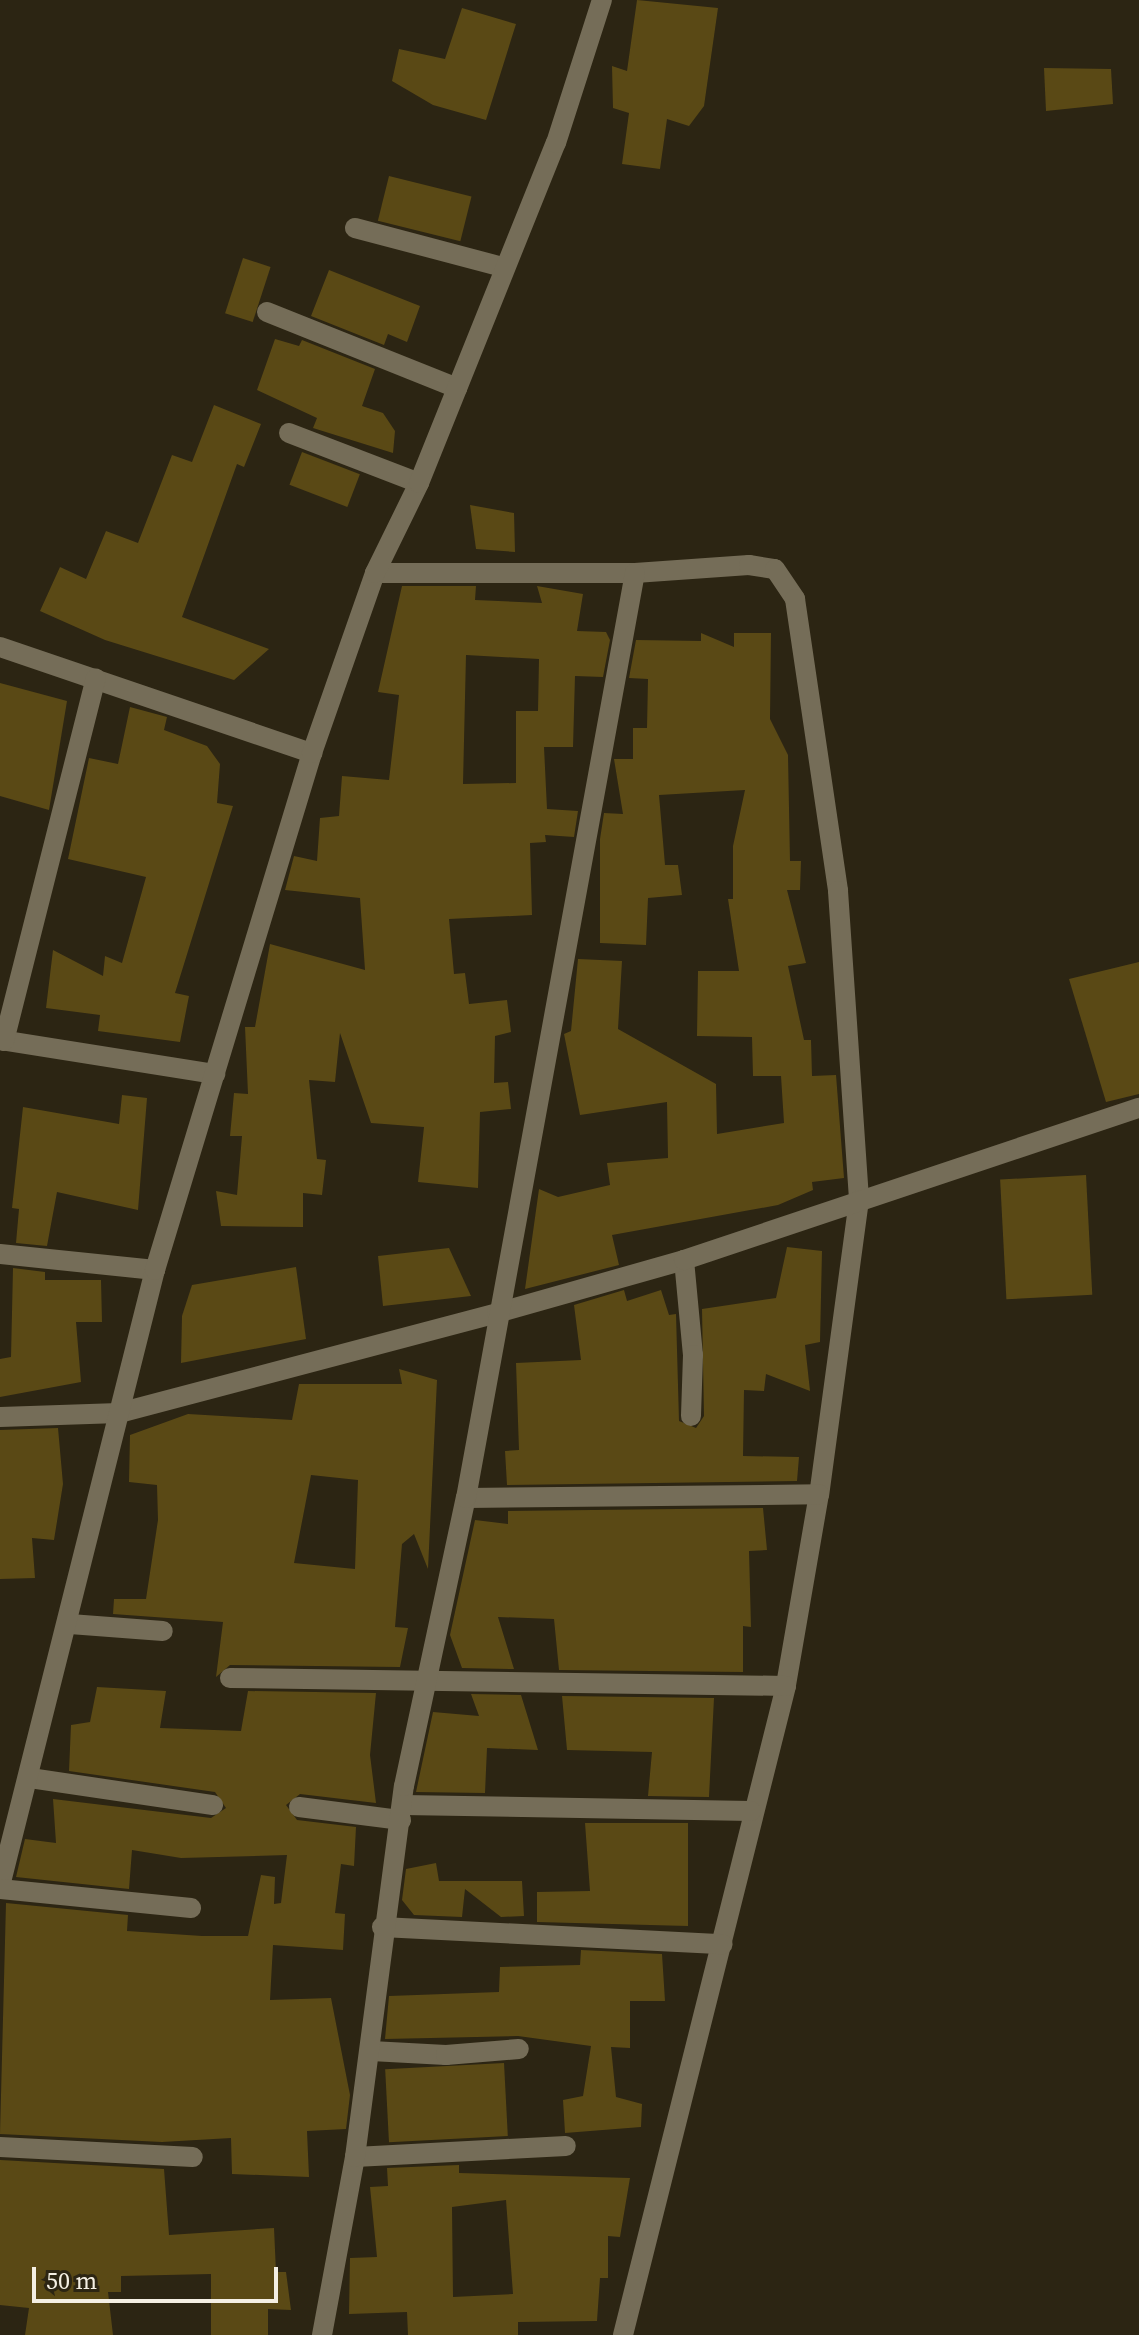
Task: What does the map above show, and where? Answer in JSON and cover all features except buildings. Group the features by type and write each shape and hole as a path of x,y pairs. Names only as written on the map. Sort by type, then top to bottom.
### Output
{"street":[{"path":"191,1908 1,1878 70,1624 155,1270 312,753 375,573 419,483 503,267 556,143 602,0"},
{"path":"355,228 503,267"},
{"path":"267,312 457,388"},
{"path":"289,433 419,483"},
{"path":"375,573 635,573 765,566 784,577 795,599 838,891 859,1200 819,1494 786,1686 751,1811 723,1944 623,2335"},
{"path":"322,2335 355,2157 371,2051 382,1927 402,1812 466,1498 497,1313 575,924 635,573"},
{"path":"0,647 312,753"},
{"path":"96,678 2,1040 215,1074"},
{"path":"0,1417 119,1413 497,1313 684,1260 1139,1108"},
{"path":"0,1254 155,1270"},
{"path":"684,1260 693,1355 691,1416"},
{"path":"466,1498 819,1494"},
{"path":"70,1624 163,1631"},
{"path":"230,1678 427,1685 786,1686"},
{"path":"30,1778 213,1805"},
{"path":"299,1807 402,1812 751,1811"},
{"path":"382,1927 723,1944"},
{"path":"371,2051 446,2055 519,2049"},
{"path":"355,2157 566,2146"},
{"path":"0,2147 193,2157"}]}
